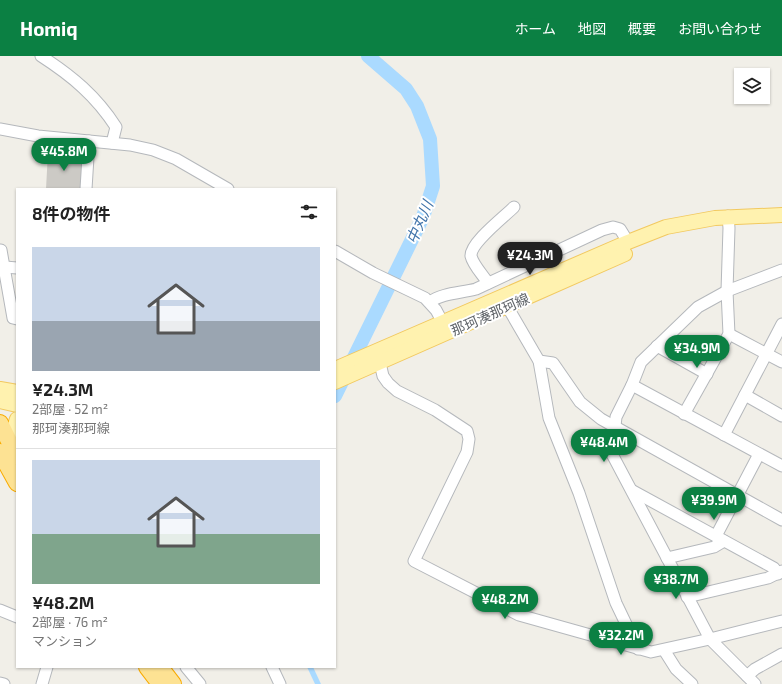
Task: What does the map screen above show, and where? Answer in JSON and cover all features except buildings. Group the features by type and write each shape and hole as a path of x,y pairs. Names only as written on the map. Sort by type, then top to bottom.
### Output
{"highway":[{"path":"0,423 16,455"},
{"path":"0,452 16,481"},
{"path":"148,668 160,684"},
{"path":"161,668 174,684"}],"main road":[{"name":"那珂湊那珂線","path":"336,368 383,349 628,242 666,227 687,225 728,216 782,215"},
{"name":"那珂湊那珂線","path":"336,382 668,237 687,225"},
{"path":"0,389 16,392"},
{"path":"0,401 16,405"},
{"path":"16,422 12,435 16,449"}],"street":[{"path":"41,56 70,75 105,111 116,127 112,143"},
{"path":"0,129 19,133 130,145 164,154 215,186"},
{"path":"86,188 89,141"},
{"path":"488,283 471,255 474,244 514,207"},
{"path":"684,414 729,334 727,291 728,216"},
{"path":"430,302 442,295 459,294 488,283 602,230 613,227 620,229 628,242"},
{"path":"0,250 2,250 13,318 16,319"},
{"path":"336,252 430,302 443,323"},
{"path":"5,268 16,268"},
{"path":"782,270 727,291 698,307 641,362 616,417 612,454 633,491 710,639 751,680 782,654"},
{"path":"507,306 539,360 549,418 579,492 616,603 638,649"},
{"path":"724,435 782,324"},
{"path":"729,334 782,362"},
{"path":"657,346 707,374"},
{"path":"539,360 553,363 580,402 614,427 782,520"},
{"path":"376,365 388,383 397,391 435,410 467,431 469,439 467,452 414,561 519,615 651,652 710,639 782,620"},
{"path":"632,384 684,414 782,466"},
{"path":"745,395 782,416"},
{"path":"667,558 714,547 720,538 738,496 759,454"},
{"path":"633,491 780,572 768,578 687,597"},
{"path":"0,610 16,617"},
{"path":"664,650 676,669 692,684"},
{"path":"42,684 47,668"},
{"path":"187,668 200,684"},
{"path":"272,668 280,684"},
{"path":"0,683 4,684"}],"water":[{"path":"307,668 313,668 321,684 315,684"}],"waterway":[{"name":"中丸川","path":"336,394 423,217 433,186 430,139 417,106 406,89 368,56"}]}
